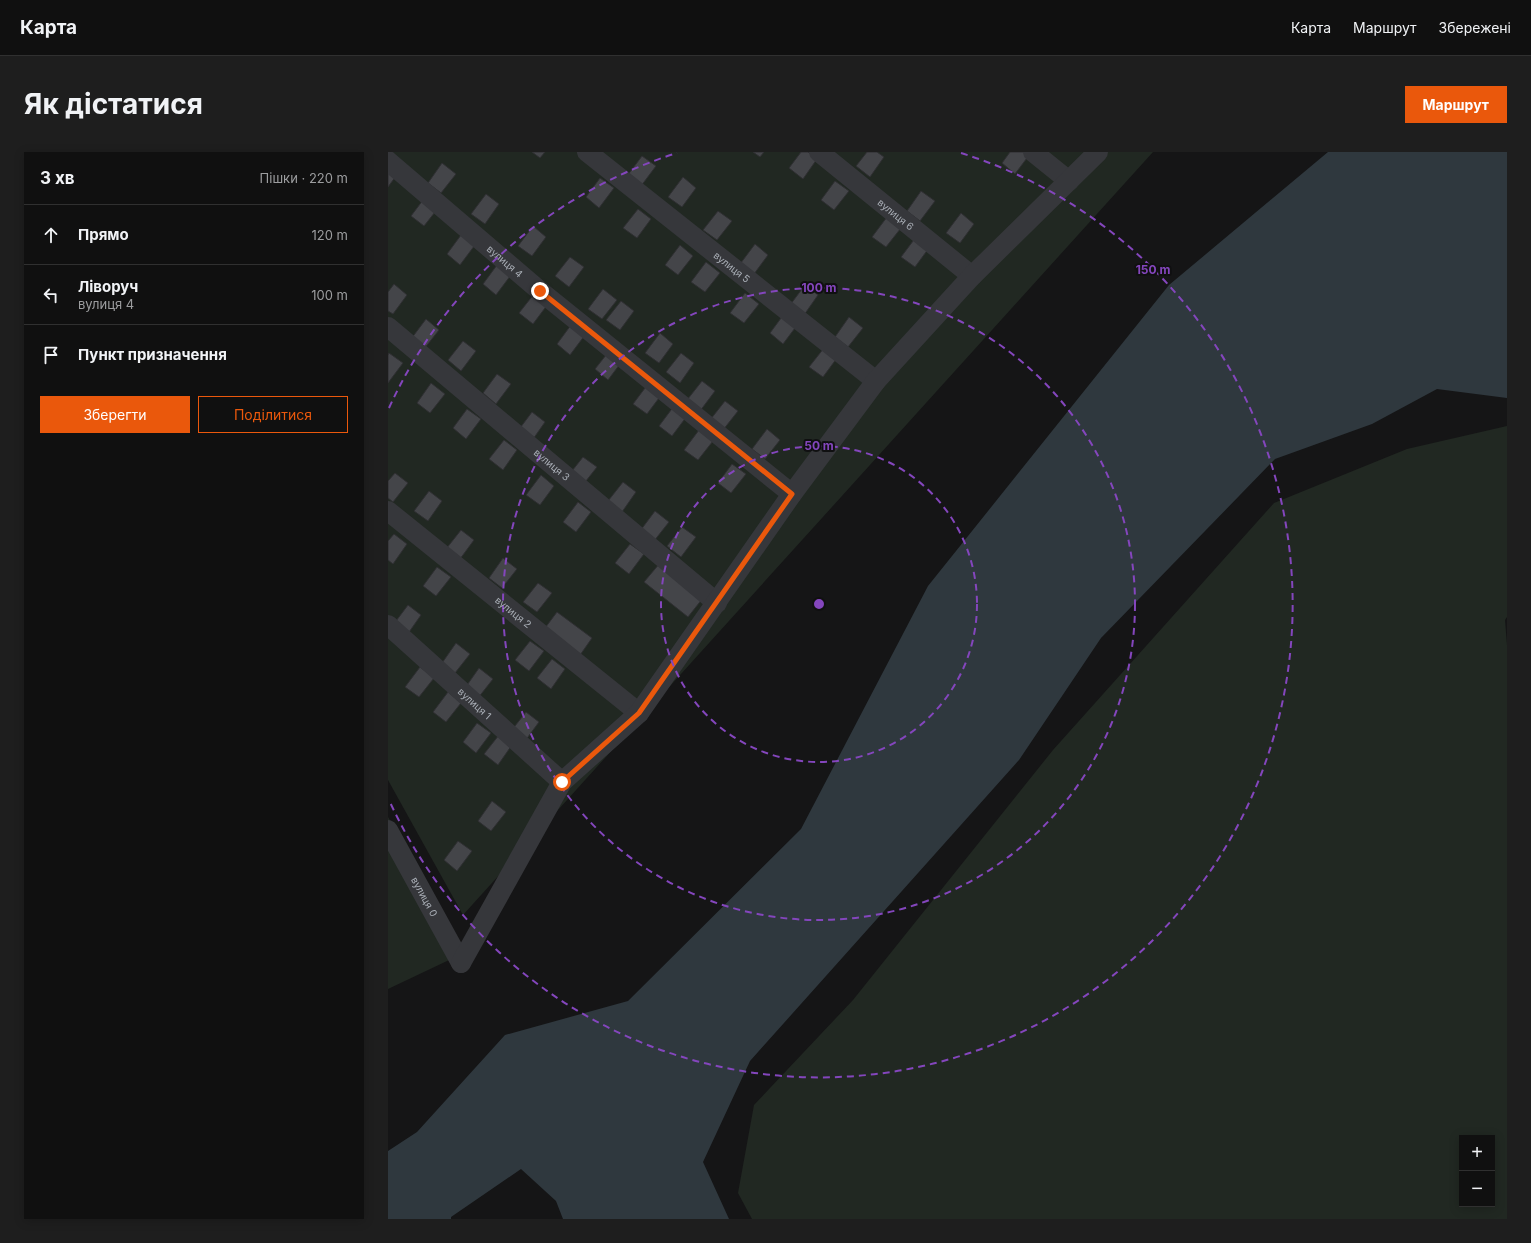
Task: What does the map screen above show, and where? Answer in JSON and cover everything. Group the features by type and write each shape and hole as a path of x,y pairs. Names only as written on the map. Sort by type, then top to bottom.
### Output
{"street":[{"name":"вулиця 5","path":"587,152 876,381"},
{"name":"вулиця 6","path":"819,152 972,276"},
{"path":"1033,152 1068,181"},
{"path":"562,782 639,713 792,494 876,381 972,276 1098,152"},
{"name":"вулиця 4","path":"388,160 540,291 792,494"},
{"name":"вулиця 3","path":"388,327 716,603"},
{"name":"вулиця 2","path":"388,511 639,713"},
{"name":"вулиця 1","path":"388,625 562,782"},
{"name":"вулиця 0","path":"388,830 461,963 562,782"}],"shaded area":[{"path":"388,152 1153,152 463,915 388,780"},
{"path":"1328,152 1507,152 1507,398 1437,389 1372,424 1275,459 1101,638 1019,760 750,1061 703,1162 729,1219 563,1219 556,1201 521,1169 451,1217 451,1219 388,1219 388,1151 417,1132 505,1035 628,1001 801,829 928,586 1169,285"},
{"path":"1507,426 1507,617 1505,620 1507,645 1507,1219 752,1219 738,1193 754,1105 853,1000 1053,750 1274,503 1407,449"},
{"path":"388,817 466,952 388,989"}],"building":[{"path":"532,152 545,152 540,158"},
{"path":"753,152 764,152 760,157"},
{"path":"801,152 808,152 817,159 803,179 789,168"},
{"path":"867,152 877,152 884,157 870,177 856,166"},
{"path":"1010,152 1028,152 1030,154 1015,174 1002,163"},
{"path":"642,156 656,166 641,186 627,176"},
{"path":"442,163 456,174 441,193 428,183"},
{"path":"388,170 396,176 388,187"},
{"path":"683,177 696,188 682,207 668,197"},
{"path":"600,178 614,188 599,208 586,197"},
{"path":"835,181 849,191 834,210 821,200"},
{"path":"921,191 935,201 920,221 907,211"},
{"path":"486,194 499,204 485,224 471,214"},
{"path":"426,196 439,207 424,226 411,216"},
{"path":"638,209 651,219 637,238 623,228"},
{"path":"718,211 732,221 717,240 703,230"},
{"path":"961,213 974,224 960,243 946,233"},
{"path":"887,217 901,228 886,247 872,237"},
{"path":"533,226 546,237 532,256 518,246"},
{"path":"461,235 475,245 460,265 447,254"},
{"path":"916,237 929,248 915,267 901,257"},
{"path":"755,244 768,255 754,274 740,264"},
{"path":"680,245 693,256 678,275 665,265"},
{"path":"570,257 584,267 569,287 555,276"},
{"path":"706,262 720,273 705,292 691,282"},
{"path":"497,265 511,275 496,295 483,284"},
{"path":"394,284 407,295 393,314 388,311 388,292"},
{"path":"805,285 818,295 804,315 790,305"},
{"path":"603,289 617,300 602,319 588,309"},
{"path":"745,293 759,304 744,323 730,313"},
{"path":"534,294 548,304 533,324 519,313"},
{"path":"621,301 634,311 620,330 606,320"},
{"path":"784,314 798,324 783,344 770,333"},
{"path":"849,317 863,328 848,347 835,337"},
{"path":"426,319 439,330 424,349 411,339"},
{"path":"571,325 585,335 570,355 557,344"},
{"path":"660,333 673,344 659,363 645,353"},
{"path":"463,341 476,351 461,371 448,360"},
{"path":"824,348 837,358 823,377 809,367"},
{"path":"610,350 623,360 608,380 595,369"},
{"path":"389,353 403,363 388,383 388,355"},
{"path":"681,353 694,363 680,383 666,372"},
{"path":"497,374 511,384 496,404 483,393"},
{"path":"702,381 715,391 700,411 687,400"},
{"path":"431,383 445,394 430,413 417,403"},
{"path":"648,384 662,394 647,414 633,404"},
{"path":"725,401 738,411 723,430 710,420"},
{"path":"674,406 687,416 672,436 659,426"},
{"path":"467,409 481,419 466,439 453,428"},
{"path":"532,412 545,422 531,442 517,432"},
{"path":"767,429 780,440 765,459 752,449"},
{"path":"699,430 713,441 698,460 684,450"},
{"path":"504,440 517,450 503,470 489,459"},
{"path":"583,457 597,467 582,486 568,476"},
{"path":"732,464 746,474 731,493 718,483"},
{"path":"395,473 408,483 393,502 388,498 388,481"},
{"path":"541,475 554,486 540,505 526,495"},
{"path":"623,482 636,492 622,512 608,501"},
{"path":"429,491 442,501 428,521 414,511"},
{"path":"578,502 591,512 576,532 563,522"},
{"path":"655,511 669,522 654,541 640,531"},
{"path":"682,527 696,537 681,557 667,546"},
{"path":"461,530 474,540 460,559 446,549"},
{"path":"394,534 407,544 393,564 388,560 388,541"},
{"path":"630,544 644,554 629,574 615,563"},
{"path":"503,558 517,569 502,588 489,578"},
{"path":"660,563 703,598 688,617 644,582"},
{"path":"437,567 451,577 436,596 423,586"},
{"path":"538,583 552,593 537,612 523,602"},
{"path":"408,605 421,615 407,635 393,625"},
{"path":"557,612 592,638 578,658 542,632"},
{"path":"530,641 544,651 529,671 515,660"},
{"path":"456,643 470,654 455,673 442,663"},
{"path":"552,659 565,669 551,689 537,678"},
{"path":"420,667 434,678 419,697 405,687"},
{"path":"479,668 493,679 478,698 465,688"},
{"path":"448,692 461,703 446,722 433,712"},
{"path":"526,712 539,722 525,741 511,731"},
{"path":"477,723 491,733 476,753 463,742"},
{"path":"499,735 512,745 498,765 484,754"},
{"path":"492,801 506,812 491,831 478,821"},
{"path":"458,841 472,851 457,871 444,860"}],"route":[{"path":"540,291 792,494 639,713 562,782"}]}
